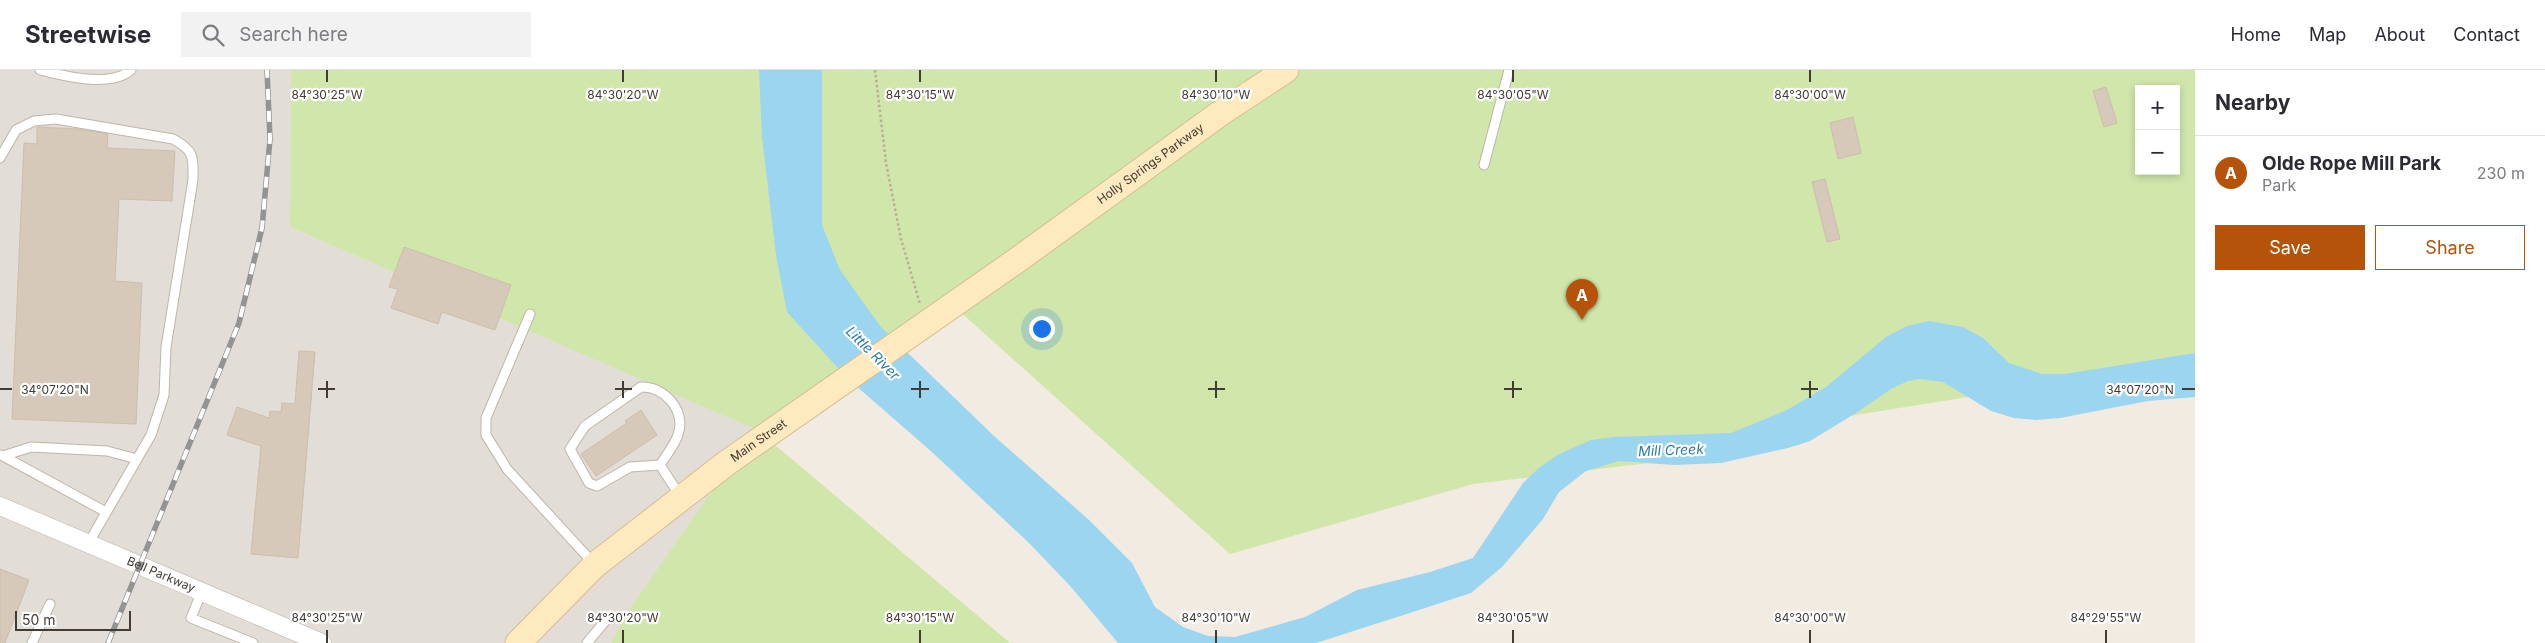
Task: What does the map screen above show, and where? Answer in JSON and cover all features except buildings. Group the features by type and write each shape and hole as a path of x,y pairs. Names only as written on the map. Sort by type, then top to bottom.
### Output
{"main road":[{"name":"Holly Springs Parkway","path":"1016,261 1222,112 1286,70"},
{"name":"Main Street","path":"518,643 595,565 682,498 767,434 1016,261"}],"street":[{"name":"Bell Parkway","path":"0,506 315,641"}],"lane":[{"path":"40,70 66,76 100,79 126,75 131,70"},
{"path":"1484,166 1509,70"},
{"path":"0,158 16,130 34,121 56,119 173,139 188,147 193,158 193,180 166,347 164,395 151,435 88,544"},
{"path":"530,314 486,418 486,435 508,469 595,565"},
{"path":"650,386 667,396 679,412 679,431 660,465 630,467 597,486 589,483 570,449 585,426 641,387 650,386"},
{"path":"1,456 31,447 107,451 137,459"},
{"path":"1,456 106,512"},
{"path":"660,465 682,498"},
{"path":"202,592 191,618 253,643"},
{"path":"32,643 50,604"},
{"path":"587,643 607,619"}],"path":[{"path":"875,70 886,163 902,239 921,308"}],"shaded area":[{"path":"0,70 291,70 290,227 756,429 629,610 611,643 0,643"}],"green space":[{"path":"291,70 2195,70 2195,363 2036,420 1999,392 1831,419 1799,445 1473,484 1230,554 946,299 756,429 1010,643 611,643 629,610 755,429 290,227"}],"water":[{"path":"759,70 822,70 822,225 840,270 881,327 993,435 1089,520 1132,563 1155,607 1183,627 1208,636 1235,637 1305,617 1357,590 1430,572 1473,558 1523,483 1540,467 1559,454 1591,440 1614,437 1731,433 1787,410 1826,387 1886,337 1907,326 1929,321 1963,327 1983,338 2009,363 2042,374 2065,374 2195,353 2195,397 2148,401 2060,418 2036,420 2014,418 1991,411 1943,382 1920,379 1908,381 1891,389 1810,441 1788,448 1721,463 1674,465 1619,461 1586,471 1559,492 1543,519 1502,567 1471,593 1316,643 1118,643 1072,588 1030,544 933,453 847,378 787,312 776,255 762,137"}],"railway":[{"path":"108,643 239,323 262,228 270,139 267,70"}],"place":[{"name":"Olde Rope Mill Park","path":"1582,320"}],"water label":[{"name":"Little River","path":"873,353"},
{"name":"Mill Creek","path":"1671,450"}]}
